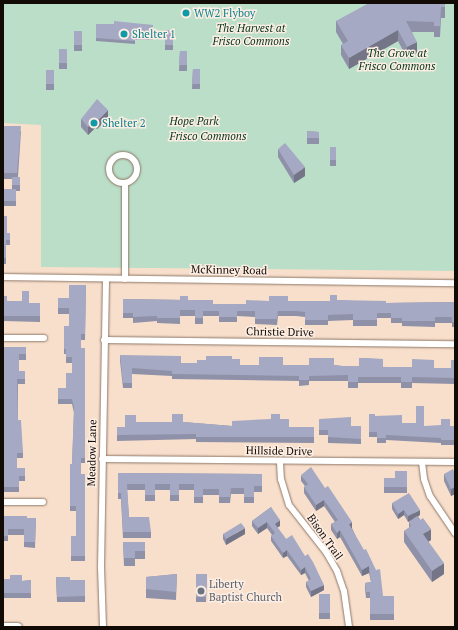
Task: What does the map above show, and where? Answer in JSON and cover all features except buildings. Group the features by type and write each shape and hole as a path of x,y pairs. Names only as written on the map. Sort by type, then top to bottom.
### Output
{"main road":[{"path":"3,627 17,627"}],"street":[{"path":"123,155 132,159 137,168 134,178 125,183 112,178 109,168 113,159 123,155"},
{"path":"125,183 125,279"},
{"name":"McKinney Road","path":"3,277 455,283"},
{"name":"Meadow Lane","path":"103,627 102,459 106,279"},
{"path":"3,338 44,338"},
{"name":"Christie Drive","path":"104,340 455,344"},
{"name":"Hillside Drive","path":"102,459 280,462 455,462"},
{"name":"Bison Trail","path":"280,462 281,479 290,505 326,552 337,572 344,591 349,627"},
{"path":"422,462 424,479 430,496 455,533"},
{"path":"3,502 43,502"}],"green space":[{"name":"Frisco Commons","path":"3,3 455,3 455,271 41,267 41,125 3,123"}],"place":[{"name":"WW2 Flyboy","path":"186,13"},
{"name":"Shelter 1","path":"124,34"},
{"name":"Shelter 2","path":"94,123"},
{"name":"Liberty Baptist Church","path":"201,591"}],"park label":[{"name":"The Harvest at Frisco Commons","path":"251,35"},
{"name":"The Grove at Frisco Commons","path":"397,60"},
{"name":"Hope Park","path":"194,121"}]}
